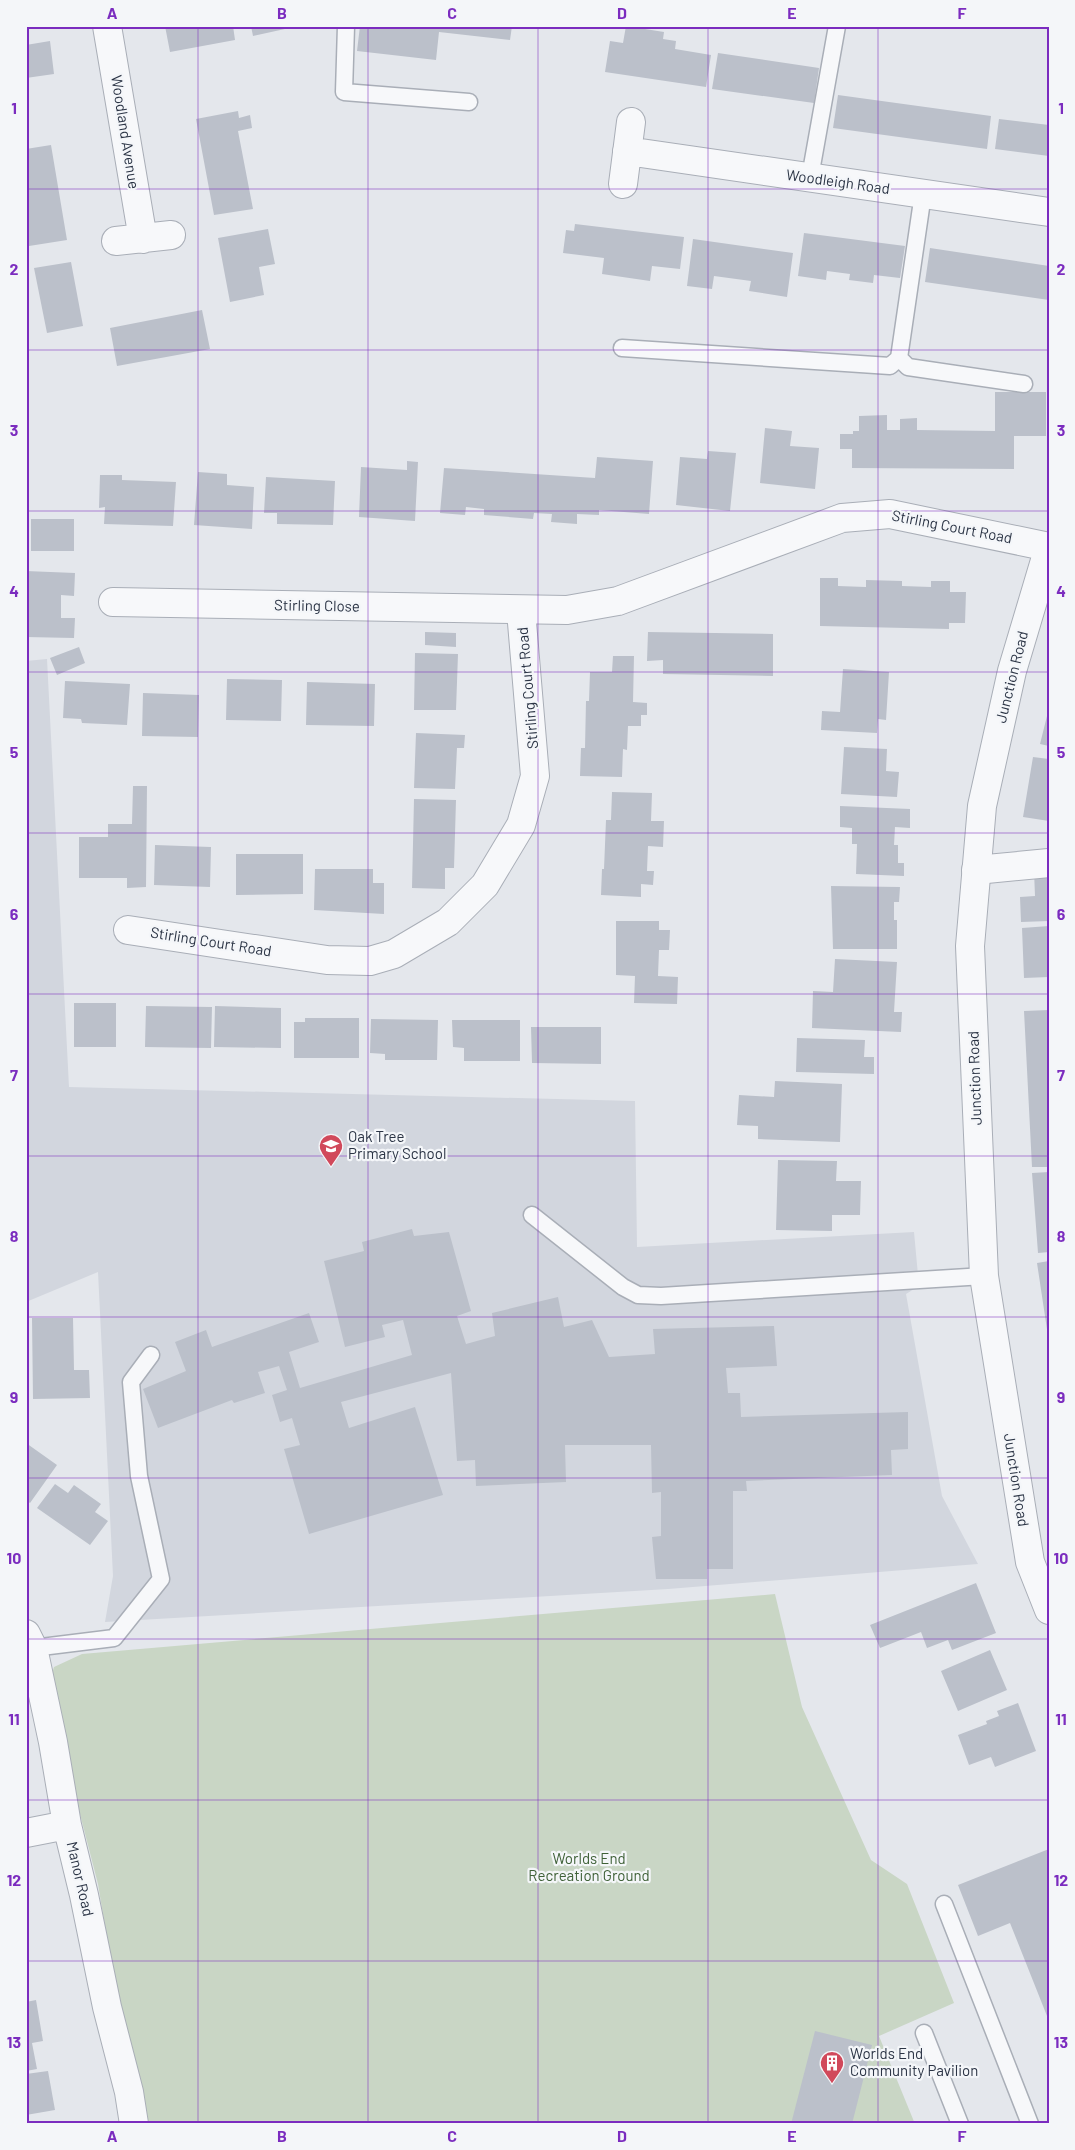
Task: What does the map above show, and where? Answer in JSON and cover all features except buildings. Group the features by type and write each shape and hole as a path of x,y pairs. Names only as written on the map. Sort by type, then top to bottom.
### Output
{"street":[{"name":"Woodland Avenue","path":"108,26 143,239"},
{"path":"623,184 631,122"},
{"name":"Woodleigh Road","path":"627,151 1049,212"},
{"path":"116,241 171,235"},
{"name":"Stirling Court Road","path":"128,930 327,960 370,961 394,954 448,922 485,885 521,825 535,776 521,610 567,610 618,601 842,518 890,514 1049,547"},
{"name":"Junction Road","path":"1049,547 1012,671 982,806 970,946 984,1276 1030,1562 1049,1610"},
{"name":"Stirling Close","path":"114,602 521,610"},
{"path":"976,870 1049,863"},
{"name":"Manor Road","path":"30,1641 53,1742 67,1825 84,1895 107,2007 129,2092 134,2124"},
{"path":"26,1833 67,1825"}],"lane":[{"path":"346,26 344,92 468,102"},
{"path":"810,177 837,26"},
{"path":"622,348 890,366 899,358 923,194"},
{"path":"899,358 908,367 1024,384"},
{"path":"532,1215 622,1287 638,1295 661,1296 984,1276"},
{"path":"30,1641 114,1638 161,1579 139,1476 131,1382 151,1355"},
{"path":"944,1904 1030,2124"},
{"path":"924,2033 960,2124"}],"shaded area":[{"name":"Oak Tree Primary School","path":"47,659 69,1087 635,1101 637,1247 914,1232 919,1286 906,1294 942,1496 978,1564 668,1589 105,1622 113,1576 98,1272 26,1302 26,661"}],"green space":[{"name":"Worlds End Recreation Ground","path":"775,1594 802,1707 871,1860 907,1884 954,2003 879,2036 915,2124 149,2124 140,2077 116,1993 98,1884 71,1779 51,1677 54,1667 82,1654"}],"place":[{"name":"Oak Tree Primary School","path":"331,1167"},
{"name":"Worlds End Community Pavilion","path":"832,2084"}]}
